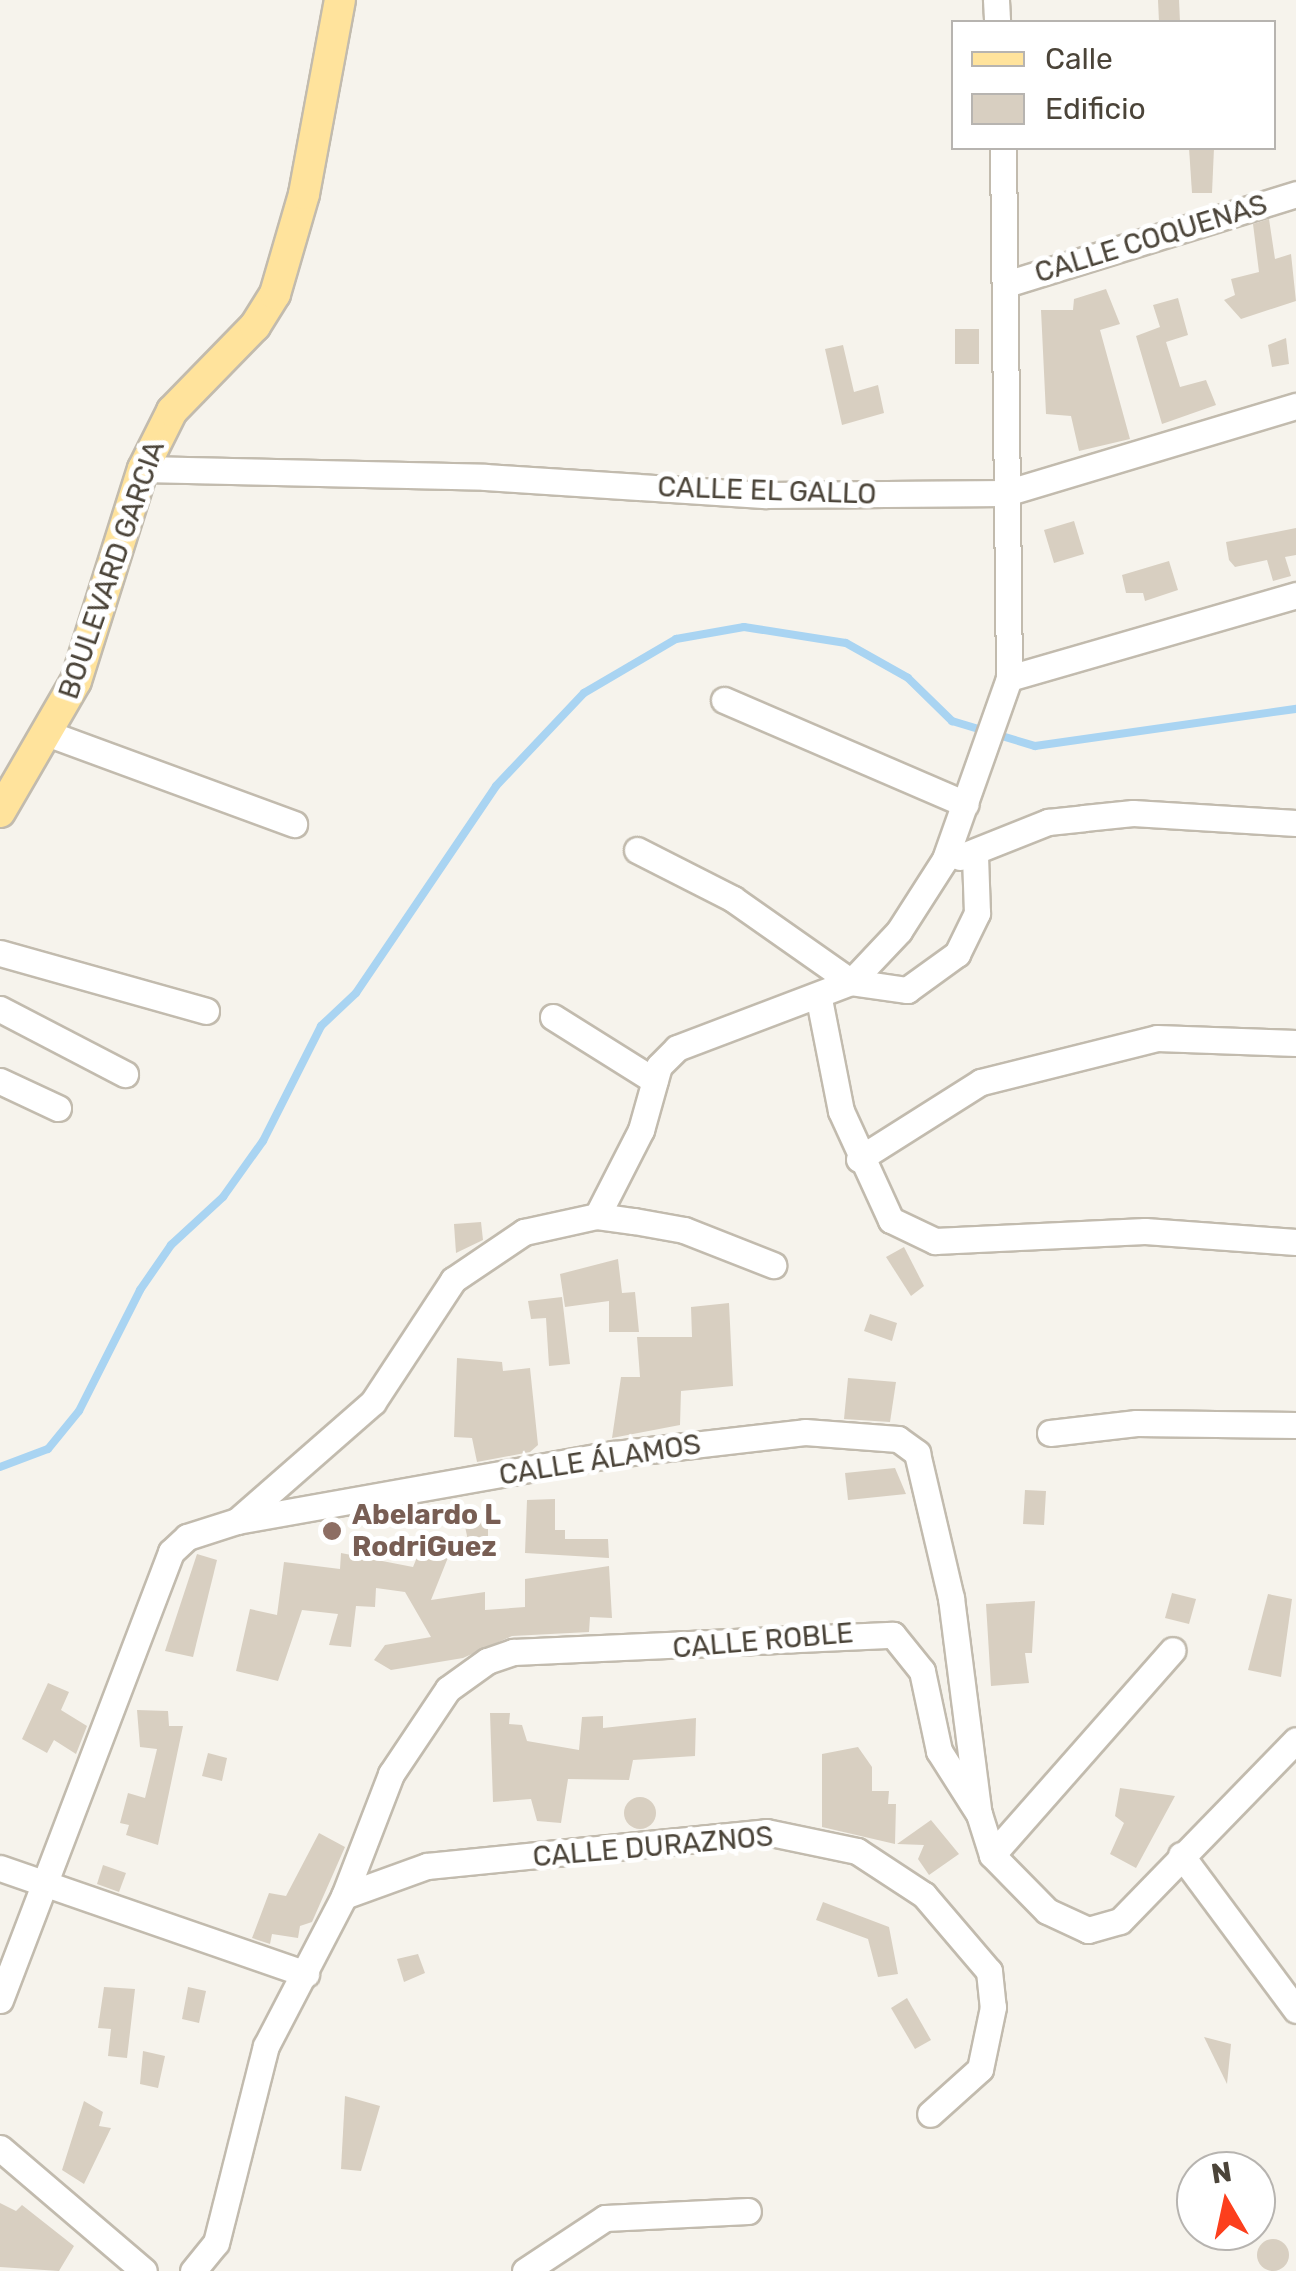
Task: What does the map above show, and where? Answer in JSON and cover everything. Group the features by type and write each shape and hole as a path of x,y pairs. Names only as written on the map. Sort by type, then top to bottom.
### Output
{"main road":[{"name":"BOULEVARD GARCIA","path":"0,812 52,734 142,469 172,411 255,326 274,294 304,194 340,0"}],"street":[{"path":"597,1216 641,1130 655,1081 677,1048 820,999 851,982 900,931 945,859 966,804 1009,678 1003,150"},
{"name":"CALLE COQUENAS","path":"1006,284 1296,194"},
{"name":"CALLE EL GALLO","path":"142,469 226,469 766,495 1006,494 1296,406"},
{"path":"1009,678 1296,594"},
{"path":"724,700 966,804"},
{"path":"52,734 294,824"},
{"path":"945,859 976,855 1048,822 1133,813 1296,823"},
{"path":"636,850 733,899 851,982 907,990 958,954 976,912 976,855"},
{"path":"0,953 206,1011"},
{"path":"820,999 824,1042 859,1159 891,1220 935,1241 1144,1231 1296,1242"},
{"path":"0,1009 125,1074"},
{"path":"553,1016 655,1081"},
{"path":"859,1159 981,1082 1158,1038 1296,1043"},
{"path":"0,1081 58,1108"},
{"path":"237,1521 373,1402 430,1308 484,1253 524,1232 597,1216 684,1230 773,1265"},
{"path":"1050,1433 1136,1424 1296,1425"},
{"name":"CALLE ÁLAMOS","path":"43,1888 162,1574 186,1536 237,1521 615,1454 805,1432 898,1438 917,1454 951,1598 979,1814"},
{"name":"CALLE ROBLE","path":"344,1896 412,1740 448,1689 487,1660 513,1652 893,1635 922,1671 939,1751 979,1814 992,1854 1047,1912 1088,1930 1120,1920 1181,1854"},
{"path":"992,1854 1173,1650"},
{"path":"1296,1740 1181,1854 1296,2010"},
{"name":"CALLE DURAZNOS","path":"344,1896 427,1866 748,1834 857,1851 924,1895 989,1971 993,2007 980,2069 930,2114"},
{"path":"0,1868 43,1888 306,1974"},
{"path":"0,2000 43,1888"},
{"path":"193,2271 216,2242 266,2046 344,1896"},
{"path":"0,2148 126,2266"},
{"path":"525,2271 605,2218 748,2211"}],"building":[{"path":"1158,0 1179,0 1180,20 1159,20"},
{"path":"1189,150 1214,150 1212,193 1192,193"},
{"path":"1269,219 1275,259 1291,254 1296,301 1241,319 1224,300 1235,295 1231,279 1259,272 1253,224"},
{"path":"1106,289 1120,324 1100,330 1130,439 1079,451 1071,416 1046,414 1041,310 1073,310 1074,299"},
{"path":"1178,298 1188,335 1166,342 1180,387 1206,380 1216,405 1162,424 1136,336 1160,327 1153,305"},
{"path":"955,329 979,329 979,364 955,364"},
{"path":"1286,338 1289,364 1272,367 1268,345"},
{"path":"843,345 854,392 878,385 884,413 842,425 825,349"},
{"path":"1074,521 1084,554 1054,563 1044,530"},
{"path":"1296,528 1296,555 1285,557 1291,576 1273,581 1267,560 1235,567 1229,560 1226,542"},
{"path":"1169,561 1178,590 1145,601 1143,593 1126,593 1122,575"},
{"path":"481,1222 483,1240 456,1253 454,1224"},
{"path":"904,1247 924,1286 911,1296 886,1257"},
{"path":"618,1259 622,1293 635,1292 639,1332 609,1332 609,1301 565,1307 560,1274"},
{"path":"562,1297 570,1364 549,1366 546,1318 531,1319 528,1301"},
{"path":"729,1303 733,1386 681,1391 680,1425 612,1438 621,1377 640,1377 637,1337 692,1337 691,1307"},
{"path":"870,1314 897,1323 892,1341 864,1331"},
{"path":"457,1358 502,1362 503,1371 530,1368 538,1445 530,1452 477,1462 472,1438 454,1437"},
{"path":"848,1378 896,1382 890,1422 844,1419"},
{"path":"895,1468 906,1494 848,1500 845,1473"},
{"path":"1025,1490 1046,1491 1044,1525 1023,1524"},
{"path":"555,1499 555,1530 565,1530 565,1539 608,1539 609,1558 525,1553 527,1500"},
{"path":"463,1517 488,1518 488,1551 470,1550"},
{"path":"422,1545 449,1555 431,1600 485,1592 485,1610 525,1607 525,1579 609,1566 612,1618 590,1617 589,1632 512,1636 463,1658 391,1670 374,1660 385,1645 431,1637 405,1592 376,1588 375,1607 356,1606 351,1647 329,1645 338,1614 302,1610 278,1681 236,1671 250,1609 277,1615 284,1562 340,1569 341,1553 413,1567"},
{"path":"197,1554 217,1560 193,1657 165,1651"},
{"path":"1172,1593 1196,1599 1189,1624 1165,1618"},
{"path":"1268,1594 1292,1599 1281,1677 1248,1670"},
{"path":"1035,1601 1032,1653 1025,1653 1029,1683 991,1686 986,1604"},
{"path":"48,1683 69,1692 61,1710 87,1726 76,1754 54,1740 47,1753 22,1739"},
{"path":"137,1710 168,1711 169,1726 183,1726 158,1845 126,1835 129,1825 120,1823 128,1793 145,1798 157,1749 140,1747"},
{"path":"490,1713 510,1713 509,1724 522,1725 527,1741 579,1750 582,1717 603,1716 603,1728 696,1718 695,1756 633,1760 629,1780 568,1779 561,1823 537,1821 531,1799 493,1802"},
{"path":"858,1747 872,1767 872,1791 889,1791 888,1804 896,1804 895,1844 822,1827 822,1754"},
{"path":"208,1753 227,1758 222,1781 202,1776"},
{"path":"1120,1788 1175,1796 1136,1868 1110,1854 1124,1823 1115,1816"},
{"path":"640,1797 651,1802 656,1813 651,1824 640,1829 629,1824 624,1813 629,1802"},
{"path":"931,1820 959,1854 929,1875 918,1859 924,1845 897,1844"},
{"path":"319,1833 345,1847 312,1922 300,1926 298,1938 272,1934 270,1944 252,1938 269,1893 286,1896"},
{"path":"103,1865 126,1873 119,1892 97,1884"},
{"path":"823,1902 889,1927 898,1974 878,1977 868,1939 816,1920"},
{"path":"418,1954 425,1973 404,1982 397,1959"},
{"path":"104,1987 135,1989 127,2058 108,2056 111,2029 98,2028"},
{"path":"188,1987 206,1991 199,2023 182,2019"},
{"path":"907,1998 931,2040 915,2049 891,2008"},
{"path":"1204,2037 1231,2044 1227,2084"},
{"path":"143,2051 165,2056 158,2088 140,2084"},
{"path":"345,2096 380,2106 361,2171 341,2169"},
{"path":"84,2101 103,2112 99,2126 111,2128 84,2184 62,2170"},
{"path":"0,2203 16,2211 22,2205 74,2246 59,2271 0,2267"},
{"path":"1276,2240 1288,2249 1285,2267 1273,2271 1261,2267 1258,2251 1276,2251"}],"waterway":[{"path":"0,1467 48,1449 79,1411 140,1290 171,1245 223,1197 263,1141 321,1026 356,993 496,786 584,693 676,639 744,627 846,643 908,678 952,721 1035,746 1296,709"}],"place":[{"name":"Abelardo L RodriGuez","path":"332,1531"}]}
